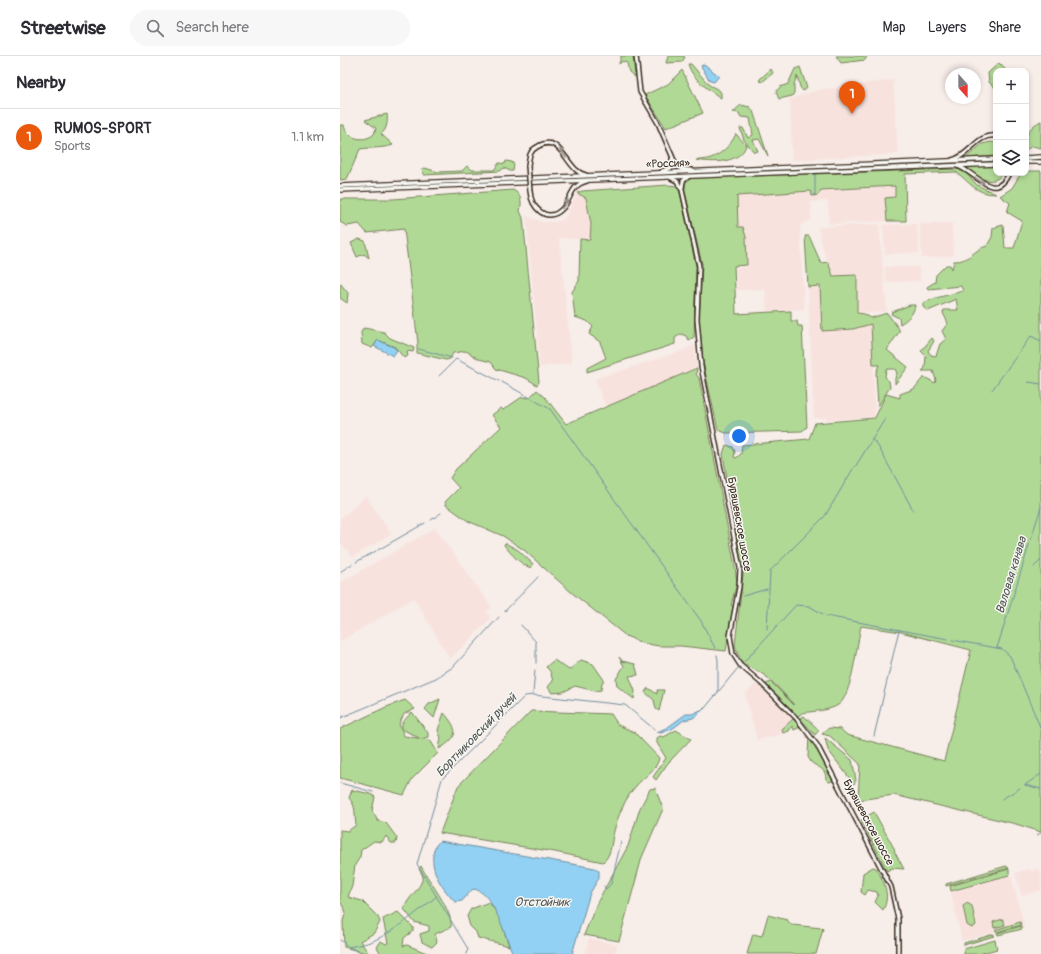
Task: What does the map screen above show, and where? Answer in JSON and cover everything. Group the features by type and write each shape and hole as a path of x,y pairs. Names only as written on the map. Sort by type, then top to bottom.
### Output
{"highway":[{"path":"1029,158 1041,157"},
{"name":"«Россия»","path":"340,186 665,177 696,173 993,159"},
{"path":"1029,162 1041,162"},
{"name":"«Россия»","path":"340,190 592,178 656,173 993,164"}],"main road":[{"path":"636,56 640,92 658,123 671,154 679,168 696,173"},
{"path":"946,161 963,156 983,138 993,136"},
{"path":"544,143 551,143 561,150 576,171 592,178 577,185 572,191 564,207 556,213 544,213 537,210 532,204 528,166 529,156 534,149 544,143"},
{"path":"656,173 671,168 673,162 671,154"},
{"path":"950,166 963,168 981,183 988,186 1000,184 1008,176"},
{"path":"682,190 684,179 696,173"},
{"path":"665,177 676,180 682,190"},
{"name":"Бурашевское шоссе","path":"682,190 699,266 697,319 701,366 740,568 739,587 730,636 732,650 741,667 761,683 810,733 841,787 891,887 898,919 898,954"}],"shaded area":[{"path":"893,80 898,154 792,160 790,99 818,90"},
{"path":"895,185 895,197 885,198 887,221 829,224 828,201 811,202 811,220 800,225 804,309 767,311 765,289 737,290 736,268 747,267 746,237 743,227 738,227 737,196 812,191 812,195 821,190"},
{"path":"577,193 586,198 591,224 590,240 559,238 572,363 540,367 526,216 542,222 555,222 565,219"},
{"path":"952,223 953,256 922,258 920,224"},
{"path":"879,224 887,312 857,313 857,275 833,276 824,252 818,227"},
{"path":"917,224 919,253 885,254 883,225"},
{"path":"885,267 919,267 920,281 886,282"},
{"path":"820,286 853,329 871,324 875,417 828,420 825,418 814,418 808,287"},
{"path":"694,345 697,368 606,408 595,379 679,352"},
{"path":"366,496 391,534 353,557 340,542 340,519"},
{"path":"435,528 492,608 487,610 490,619 450,659 414,598 340,641 340,583"},
{"path":"757,683 793,718 782,729 783,734 757,740 745,694"},
{"path":"1029,869 1030,871 1039,869 1041,876 1041,890 1022,896 1015,873"},
{"path":"1009,875 1011,876 1024,924 962,941 951,892"},
{"path":"589,938 617,945 614,954 585,954"}],"green space":[{"path":"621,56 633,56 635,77 629,72 627,63 623,61 619,64"},
{"path":"668,56 685,57 682,62 666,63"},
{"path":"836,56 867,56 865,60 841,63"},
{"path":"999,63 1004,68 994,68"},
{"path":"688,64 691,64 709,85 719,90 721,93 721,98 706,88 693,75"},
{"path":"800,67 807,88 803,91 800,87 797,76 794,84 794,93 792,96 779,99 776,92 780,87 788,84 795,69"},
{"path":"993,68 993,86 989,82 988,73"},
{"path":"771,69 773,73 762,82 759,80 760,79"},
{"path":"682,70 703,113 666,128 645,95 668,84"},
{"path":"741,105 750,107 753,111 768,156 759,139 753,140 758,151 754,152 744,140 740,128 743,128 748,138 753,135 750,118 741,117 739,113 733,112"},
{"path":"387,114 387,125 381,134 393,145 360,149 347,179 340,180 340,125 344,125 348,134 356,138 366,138 374,134 376,128 365,120"},
{"path":"1041,121 1041,148 1032,146 1029,148 1029,130"},
{"path":"736,134 746,145 738,156 725,161 717,162 696,160 709,159 725,150"},
{"path":"993,142 993,156 966,158 982,144"},
{"path":"506,161 512,162 514,165 513,171 504,168 500,171 424,175 422,169 425,168 438,172 462,171 467,166 472,170 494,170 499,163 505,164"},
{"path":"993,166 993,176 1001,176 999,178 989,181 979,177 965,167"},
{"path":"957,169 964,171 977,185 996,194 989,194 978,190 956,172 905,174 906,221 887,221 885,198 895,197 895,186 821,190 818,195 812,196 811,191 737,196 738,227 743,227 746,237 747,265 734,266 736,314 791,311 791,321 797,321 798,326 802,326 807,427 802,431 726,433 718,430 703,362 699,320 702,264 685,192 685,181 693,178"},
{"path":"1029,171 1041,171 1041,832 1016,824 894,795 858,800 860,764 830,736 822,734 829,728 840,729 847,735 944,761 971,650 901,632 861,626 850,681 843,700 834,707 802,713 798,716 766,684 771,682 794,705 775,684 762,674 744,664 735,645 743,574 723,454 726,445 733,447 735,452 734,457 736,458 741,454 742,445 809,439 815,423 875,418 886,394 900,398 900,394 914,389 923,378 935,383 936,380 933,371 922,371 925,368 926,356 921,351 932,338 934,341 928,351 931,355 936,356 940,344 946,339 942,331 948,323 943,313 944,310 958,310 956,299 928,311 923,307 923,303 963,291 961,286 928,289 927,287 935,282 936,275 946,265 950,265 952,269 954,261 964,260 978,250 987,246 992,237 993,228 1003,225 1005,248 1014,248 1022,221 1007,212 1010,203 1000,196 1012,188 1019,176 1029,176"},
{"path":"668,185 677,186 680,192 696,266 694,337 689,340 686,336 681,334 675,338 675,344 587,372 587,368 606,358 600,342 589,334 593,327 587,321 575,317 572,292 579,281 580,239 590,240 591,224 586,198 577,193 582,191"},
{"path":"513,190 520,196 520,211 523,218 539,382 537,385 526,378 496,369 491,362 479,359 466,351 453,353 450,359 446,360 417,353 418,343 404,229 367,233 359,224 347,226 340,222 340,199 393,199"},
{"path":"805,236 809,236 821,263 828,262 833,276 857,275 857,313 864,314 871,318 887,313 899,329 899,332 887,350 908,367 895,384 897,373 895,369 886,369 885,377 889,381 890,387 878,406 876,373 879,365 873,365 871,324 853,329 822,331 820,286 808,287"},
{"path":"359,239 365,241 369,258 364,254 357,257 351,243"},
{"path":"340,283 348,293 347,303 340,298"},
{"path":"910,305 915,305 912,314 908,319 900,324 899,318 891,314 892,312"},
{"path":"364,328 384,332 390,338 414,348 413,352 407,351 408,356 404,358 395,347 378,340 372,348 362,344 361,332"},
{"path":"697,368 696,374 699,378 737,583 731,605 733,606 726,651 681,646 659,646 642,643 626,636 571,592 524,550 503,536 468,521 446,505 445,502 459,488 450,478 456,469 501,427 492,415 501,408 503,410 522,397 529,398 537,390 545,397 566,424"},
{"path":"505,543 518,550 533,564 531,568 516,558 504,545"},
{"path":"619,657 622,661 635,664 638,675 629,676 635,691 634,699 617,686 616,679 624,666"},
{"path":"554,660 569,670 581,660 593,664 604,680 601,690 595,691 575,686 563,692 552,693 548,687 553,681 550,671 546,667"},
{"path":"648,688 657,694 657,690 664,690 659,711 656,709 654,700 645,692"},
{"path":"440,699 434,718 425,709 429,704"},
{"path":"405,700 415,709 404,714 399,724 404,736 430,740 438,753 412,779 404,795 340,778 340,729 384,708"},
{"path":"531,711 611,714 618,725 634,732 659,758 656,766 636,786 625,802 613,835 610,852 603,862 555,852 440,833 458,786"},
{"path":"412,712 428,733 428,737 421,739 402,729 402,723"},
{"path":"444,713 452,724 455,733 446,745 439,749 441,738 438,730"},
{"path":"804,716 819,730 815,735 800,718"},
{"path":"793,719 800,727 794,730 792,726 789,731 783,733 782,729"},
{"path":"676,730 691,739 668,763 656,780 653,777 666,758 657,743 657,738 660,736 664,737"},
{"path":"809,735 822,756 833,781 829,782 826,779 826,775 823,770 813,764 808,757"},
{"path":"825,738 852,760 856,780 854,784 828,750"},
{"path":"655,788 663,809 642,857 619,941 584,935 597,903 628,846 640,808 650,789"},
{"path":"352,790 371,794 375,797 372,811 378,821 386,823 397,838 396,843 391,843 386,836 382,842 374,841 361,850 360,857 355,865 352,886 348,897 362,901 378,917 380,922 374,933 360,941 369,954 344,947 343,921 346,912 340,901 340,830 348,831 356,825 354,808 352,801 349,798"},
{"path":"874,812 904,869 892,868 887,871 861,820"},
{"path":"421,866 444,904 451,920 451,927 435,934 437,942 432,947 422,942 420,934 429,931 429,926 414,922 404,909 408,900 422,881 423,876 419,869"},
{"path":"1006,866 1009,868 946,886 946,884"},
{"path":"873,867 876,868 879,873 886,889 886,899 883,910 875,902 878,896 877,892 868,890 865,895 861,892 863,873"},
{"path":"1009,869 1009,875 951,891 950,886"},
{"path":"489,902 499,916 509,946 478,938 476,932 470,926 467,916 471,909"},
{"path":"967,903 972,906 976,925 972,928 967,925 963,906"},
{"path":"398,912 413,927 413,931 404,938 403,946 407,945 429,954 381,954 377,947 381,941 386,944 388,943 383,919"},
{"path":"768,915 787,920 792,925 822,928 816,954 747,954 753,934 762,936"},
{"path":"1003,919 1005,925 994,928 993,922"},
{"path":"1020,922 1021,925 997,932 995,930"},
{"path":"1021,926 1022,929 998,935 997,933"},
{"path":"994,934 994,936 964,945 964,943"},
{"path":"995,940 997,949 979,954 964,954 964,949"}],"water":[{"path":"704,64 719,76 714,82 710,81 701,66"},
{"path":"378,340 397,350 393,356 374,346"},
{"path":"705,708 693,718 684,720 672,729 661,733 657,732 668,727 686,714 692,714"},
{"name":"Отстойник","path":"440,841 595,868 599,871 599,878 590,893 572,954 513,954 498,916 487,897 480,891 473,889 462,901 455,902 442,886 436,874 433,862 434,849"}],"waterway":[{"path":"815,174 815,196"},
{"path":"992,390 1031,336 1041,341"},
{"path":"419,349 452,358"},
{"path":"439,376 456,359 499,381"},
{"path":"502,382 550,409 701,621 715,648"},
{"path":"1028,382 1041,384"},
{"path":"855,467 885,419"},
{"path":"872,439 878,446 913,510"},
{"path":"767,629 770,571 825,516 853,469"},
{"name":"Валовая канава","path":"997,648 1041,507"},
{"path":"431,520 441,513"},
{"path":"378,550 425,523"},
{"path":"356,562 376,551"},
{"path":"1034,567 1041,560"},
{"path":"340,572 352,564"},
{"path":"505,611 538,577"},
{"path":"743,596 767,589"},
{"name":"Бортниковский ручей","path":"742,664 796,605 809,606 823,614"},
{"name":"Валовая канава","path":"826,616 948,639"},
{"path":"340,718 436,678 453,667 499,617"},
{"path":"521,625 536,642 536,663"},
{"path":"874,736 899,630"},
{"name":"Валовая канава","path":"952,640 1002,649 1010,656 1041,729"},
{"path":"717,655 718,692"},
{"name":"Бортниковский ручей","path":"705,708 738,668"},
{"path":"533,694 535,670"},
{"name":"Бортниковский ручей","path":"466,954 468,949 417,864 442,779 525,696 533,695 625,705 654,729"},
{"path":"1025,785 1041,774"},
{"path":"340,783 373,792"},
{"path":"1025,785 1041,789"},
{"path":"1002,799 1020,788"},
{"path":"1037,835 1041,833"},
{"path":"604,886 606,889 611,884 621,842"},
{"path":"349,947 370,942 382,937 437,896"},
{"path":"340,940 349,947 363,954"}],"place":[{"name":"RUMOS-SPORT","path":"852,114"}]}
